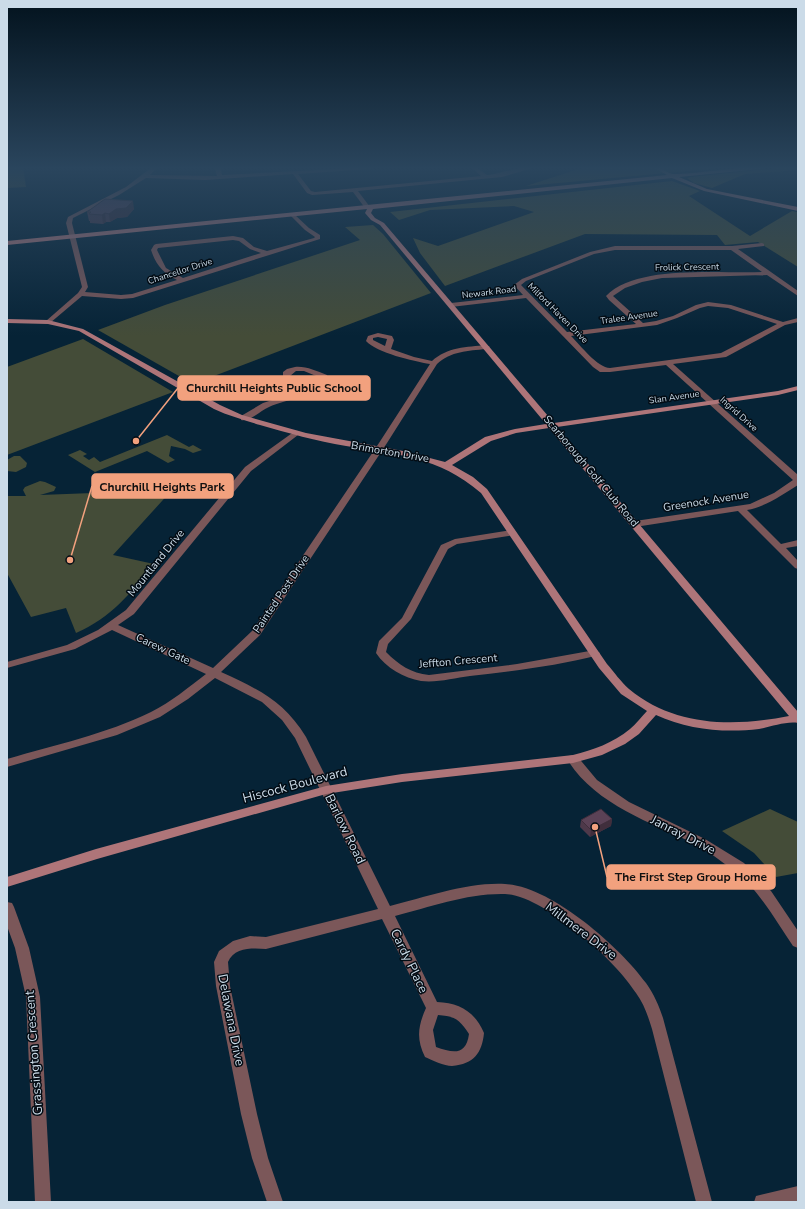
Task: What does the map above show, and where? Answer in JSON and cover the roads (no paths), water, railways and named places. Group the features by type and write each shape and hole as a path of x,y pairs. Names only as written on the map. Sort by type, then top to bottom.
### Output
{"street":[{"path":"48,322 81,294 85,287 69,223"},
{"path":"7,243 216,223"},
{"name":"Chancellor Drive","path":"81,294 121,297 133,296 319,238 301,223"},
{"name":"Scarborough Golf Club Road","path":"384,223 798,718"},
{"path":"182,280 167,273 158,263 154,250 156,246 233,238 241,240 252,248 267,253"},
{"name":"Milford Haven Drive","path":"762,245 732,248 627,247 603,249 520,282 517,285 596,365 603,370 723,355 784,324 798,320"},
{"path":"732,248 798,294"},
{"name":"Frolick Crescent","path":"642,325 611,300 609,296 613,291 640,280 657,276 746,275 768,273"},
{"name":"Newark Road","path":"451,305 528,296"},
{"name":"Tralee Avenue","path":"567,334 642,325 667,320 698,306 708,304 728,306 784,324"},
{"name":"Brimorton Drive","path":"7,321 48,322 81,330 217,408 244,418 323,440 405,452 447,465 468,476 484,491 511,533 613,679 638,701 655,710 685,720 718,726 754,725 798,718"},
{"name":"Painted Post Drive","path":"7,763 113,732 156,714 214,674 256,633 379,449 434,363 442,357 457,351 486,347"},
{"path":"387,349 412,359 434,363"},
{"name":"Ingrid Drive","path":"667,362 798,481"},
{"path":"244,418 266,405 315,388"},
{"name":"Slan Avenue","path":"447,465 488,439 515,431 785,392 798,388"},
{"name":"Mountland Drive","path":"7,665 71,647 112,626 130,612 140,602 254,463 295,433"},
{"name":"Greenock Avenue","path":"635,524 752,506 767,500 789,488 798,481"},
{"path":"740,508 798,566"},
{"name":"Jeffton Crescent","path":"511,533 455,542 444,547 406,619 383,643 381,653 399,670 408,675 418,678 429,678 517,668 595,653"},
{"path":"779,547 798,543"},
{"name":"Carew Gate","path":"112,626 214,674"},
{"name":"Barlow Road","path":"214,674 231,680 266,699 286,717 300,737 386,913"},
{"name":"Hiscock Boulevard","path":"7,882 96,854 326,790 402,778 573,759 591,755 616,745 636,730 655,710"},
{"name":"Janray Drive","path":"573,759 593,783 625,805 696,839 739,866 766,895 798,942"},
{"name":"Millmere Drive","path":"386,913 469,891 507,889 521,892 541,900 564,914 612,952 622,962 643,990 652,1008 694,1156 704,1202"},
{"name":"Grassington Crescent","path":"7,906 22,948 33,996 43,1202"},
{"name":"Cardy Place","path":"386,913 433,1008"},
{"name":"Delawana Drive","path":"275,1202 260,1158 249,1114 223,986 221,962 224,955 238,945 250,942 266,942 293,937 386,913"},
{"path":"762,1202 798,1194"}],"place":[{"name":"Churchill Heights Public School","path":"136,441"},
{"name":"Churchill Heights Park","path":"70,560"},
{"name":"The First Step Group Home","path":"595,827"}]}
